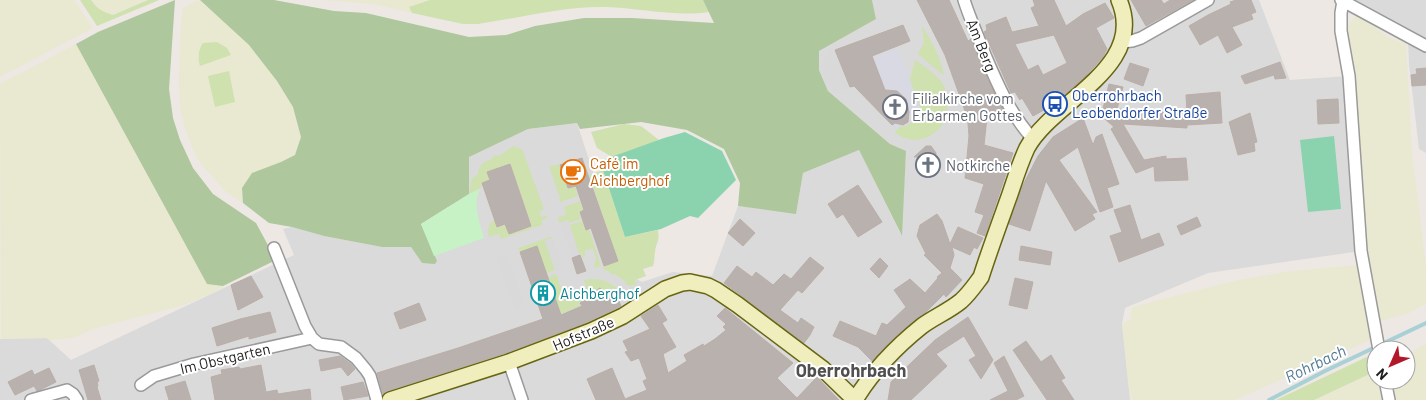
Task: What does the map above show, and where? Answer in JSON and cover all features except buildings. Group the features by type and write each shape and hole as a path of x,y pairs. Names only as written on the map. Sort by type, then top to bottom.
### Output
{"main road":[{"path":"855,400 871,376 894,352 923,326 960,301 980,277 1022,161 1033,139 1103,72 1118,52 1122,42 1123,16 1119,0"},
{"name":"Hofstraße","path":"390,400 509,362 608,323 633,310 665,289 682,283 698,283 716,290 816,363 834,377 855,400"}],"street":[{"name":"Am Berg","path":"964,0 1004,99 1018,121 1033,139"},
{"path":"1122,42 1141,38 1208,0"},
{"path":"1377,340 1361,251 1349,76 1342,31 1342,0 1426,46"},
{"path":"274,248 305,326 312,338 319,344 341,347 356,358 372,381 377,400"},
{"name":"Im Obstgarten","path":"140,385 154,376 194,364 312,338"},
{"path":"509,362 522,400"},
{"path":"31,400 67,390 77,400"}],"shaded area":[{"path":"872,0 1259,0 1290,80 1349,76 1361,251 1208,273 1125,308 1122,324 1130,400 0,400 0,339 47,338 71,360 294,255 283,229 292,227 324,236 382,247 411,247 422,263 437,261 434,256 468,157 528,129 577,123 626,273 642,282 673,272 712,276 738,206 796,213 803,173 859,150 901,235 906,152 890,144 828,91 819,70 819,51 876,19"},
{"path":"1337,0 1426,0 1426,153 1419,149 1409,64 1408,37"},
{"path":"834,47 850,87 833,93 821,69 828,50"},
{"path":"898,48 920,108 912,111 911,123 904,127 900,126 897,130 892,125 895,122 900,125 909,122 906,96 903,97 895,90 885,91 873,58"},
{"path":"568,220 579,254 571,256 560,223"},
{"path":"553,238 563,267 555,270 545,240"},
{"path":"504,254 510,263 524,305 518,310 515,309 496,259"}],"green space":[{"path":"0,0 74,0 93,28 0,77"},
{"path":"80,0 91,0 100,10 113,15 148,0 159,0 97,26"},
{"path":"91,0 148,0 113,15 103,12"},
{"path":"175,0 169,89 173,118 180,140 193,168 213,194 256,223 276,260 223,286 207,284 76,44 98,32"},
{"path":"198,0 224,20 249,45 277,81 293,107 301,137 295,155 242,188 243,203 225,191 201,164 193,150 184,125 180,107 179,80 183,8","holes":["201,45 231,55 201,66 199,54"]},
{"path":"200,0 274,0 334,11 366,13 469,37 506,35 535,26 584,18 632,18 714,23 703,0 872,0 876,19 819,51 819,70 828,91 890,144 906,151 902,236 859,150 803,173 796,214 738,206 740,183 724,149 687,130 641,122 580,129 577,123 528,129 469,157 469,194 421,224 437,261 435,264 422,263 411,247 382,247 269,223 243,203 242,188 252,173 295,155 301,137 293,107 277,81 249,45"},
{"path":"324,0 430,0 410,7 412,13 373,4"},
{"path":"430,0 703,0 709,12 658,12 590,7 558,10 478,24 463,24 412,13 409,7"},
{"path":"1356,16 1368,22 1388,37 1406,44 1412,152 1426,266 1426,304 1407,314 1380,321 1377,318 1365,241 1355,84 1347,32 1349,25"},
{"path":"922,26 936,50 944,76 918,53 924,44"},
{"path":"217,42 227,48 231,55 200,66 199,54 203,43"},
{"path":"76,44 207,284 223,286 222,289 184,305 96,328 72,338 49,340 46,338 1,339 0,84"},
{"path":"915,60 942,82 947,106 946,116 942,125 932,135 913,140 907,139 895,132 900,126 909,124 912,120 912,111 920,107 910,80"},
{"path":"229,71 235,102 215,107 208,76"},
{"path":"624,124 641,126 659,140 612,157 597,148 591,132"},
{"path":"685,132 722,151 736,180 698,218 690,216 661,229 625,237 600,161"},
{"path":"1334,136 1341,209 1308,212 1300,140"},
{"path":"513,146 522,149 544,209 539,212 541,217 547,215 547,218 542,220 542,225 501,239 499,234 489,237 488,227 494,220 497,228 505,225 509,234 532,226 510,163 487,172 490,181 481,183 482,187 469,194 472,178 478,174 482,165 486,161 491,160 493,156 501,155"},
{"path":"559,164 568,189 575,187 578,196 560,202 549,167"},
{"path":"603,170 625,237 658,230 653,266 643,269 646,276 635,280 637,285 630,286 625,284 626,282 615,274 613,275 604,270 603,267 618,261 589,175"},
{"path":"480,189 477,207 484,238 434,256 421,224"},
{"path":"580,201 583,210 579,211 581,219 569,223 568,220 559,223 558,217 566,215 564,207"},
{"path":"582,221 585,230 589,229 601,266 594,268 596,258 593,249 585,250 585,257 583,258 581,253 579,254 570,225"},
{"path":"550,237 553,238 545,241 555,270 546,273 537,246 520,252 518,248"},
{"path":"1359,265 1372,339 1366,340 1366,342 1235,400 1132,400 1129,389 1122,324 1130,320 1132,307 1238,280 1292,271"},
{"path":"556,274 565,298 573,296 581,300 580,306 561,314 548,277"},
{"path":"592,279 609,283 624,293 624,295 619,298 614,288 603,292 601,288 586,296 581,291 587,289 584,280"},
{"path":"1426,344 1426,400 1392,400 1390,390 1416,390 1416,350"},
{"path":"1366,357 1366,376 1314,400 1276,400"},
{"path":"1366,376 1366,390 1382,390 1384,400 1314,400"}],"waterway":[{"name":"Rohrbach","path":"1269,400 1426,323"}],"place":[{"name":"Oberrohrbach Leobendorfer Straße","path":"1055,104"},
{"name":"Filialkirche vom Erbarmen Gottes","path":"895,107"},
{"name":"Notkirche","path":"928,165"},
{"name":"Café im Aichberghof","path":"573,172"},
{"name":"Aichberghof","path":"543,293"}],"district":[{"name":"Oberrohrbach","path":"851,370"}]}
